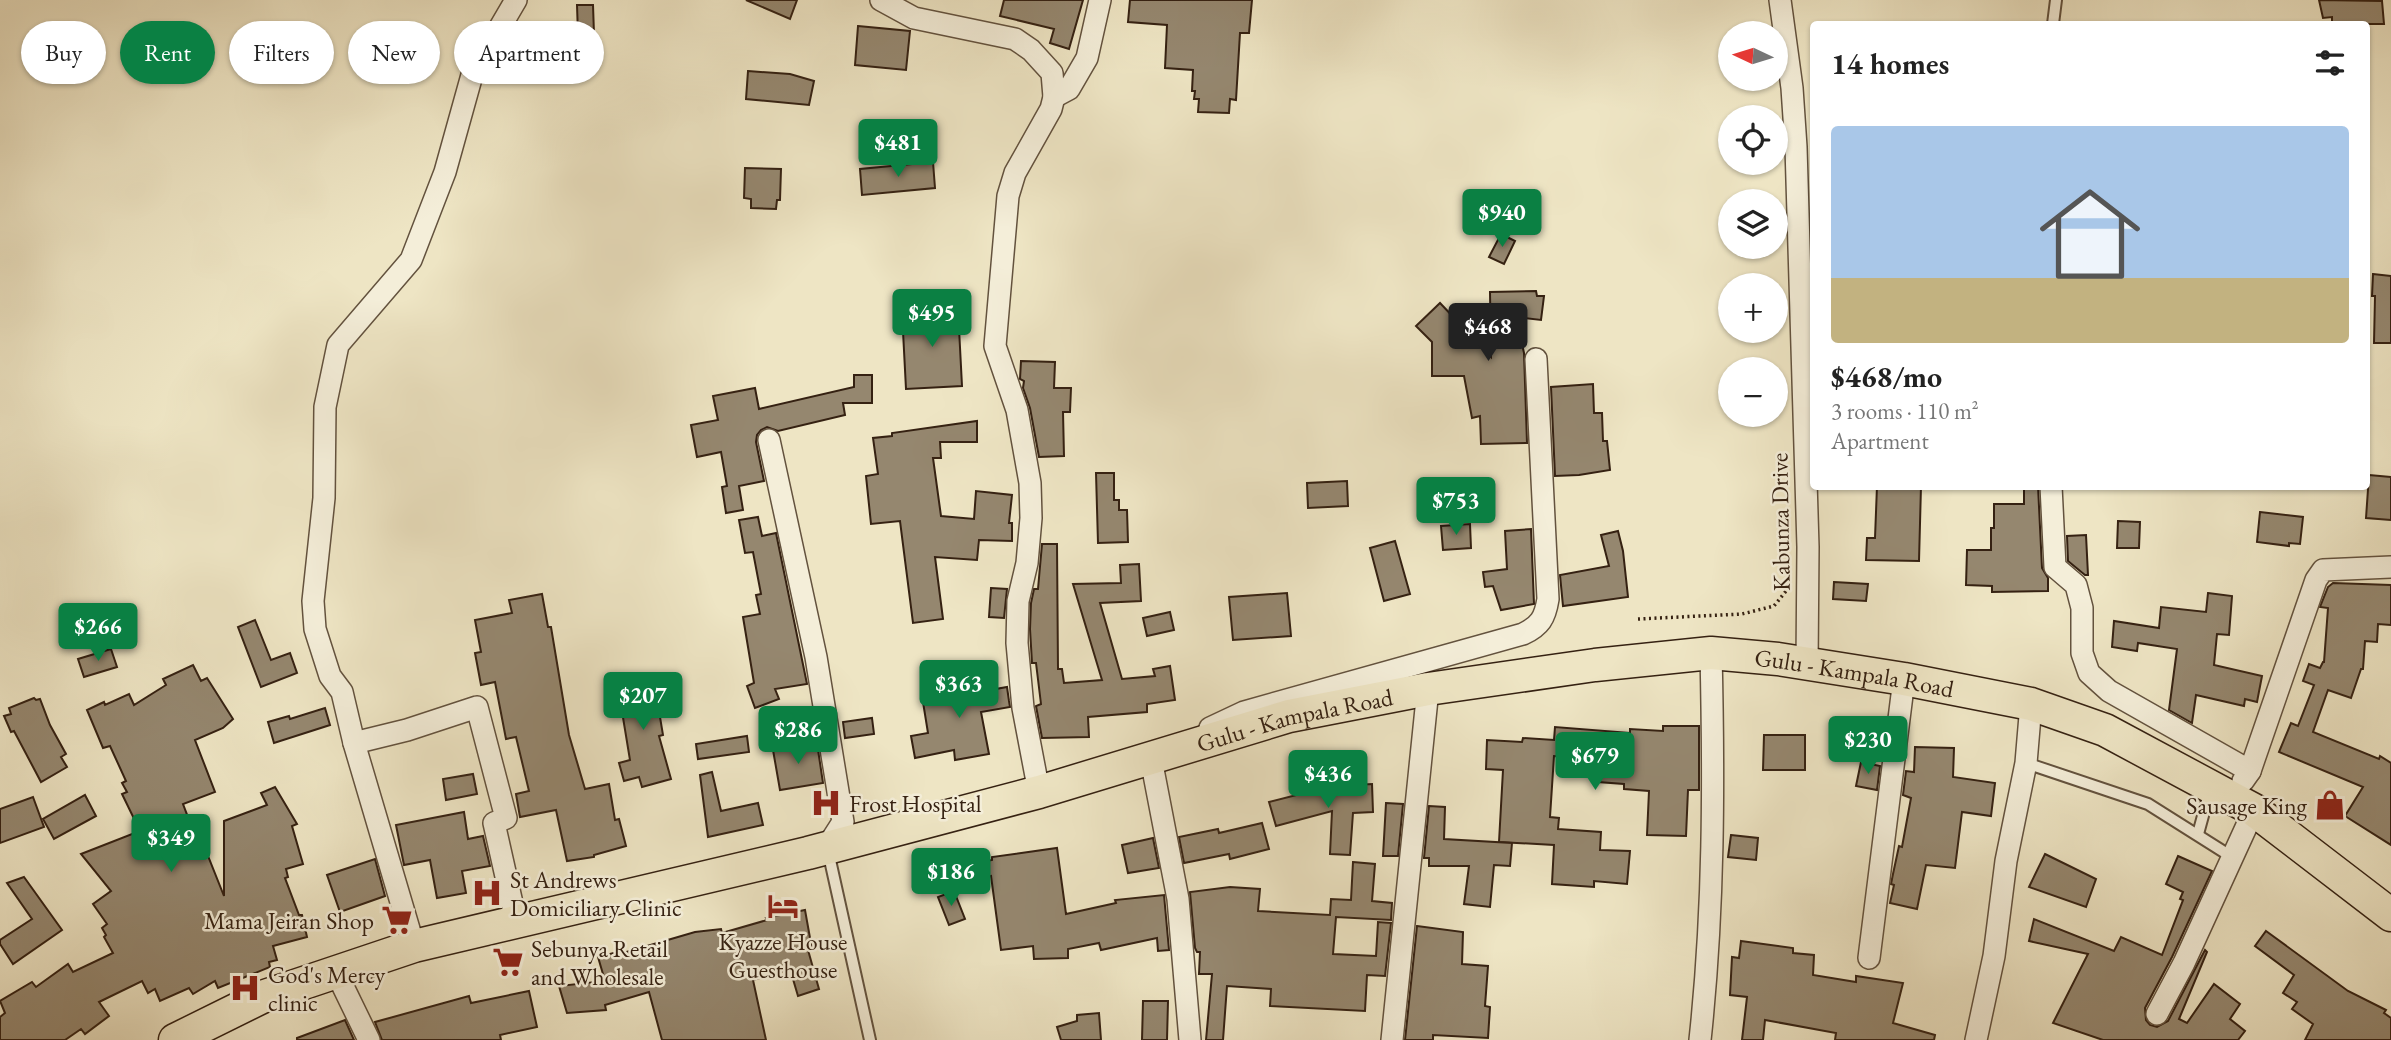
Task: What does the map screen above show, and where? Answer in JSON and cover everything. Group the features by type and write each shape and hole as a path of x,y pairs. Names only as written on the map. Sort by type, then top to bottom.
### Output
{"main road":[{"name":"Gulu - Kampala Road","path":"175,1040 262,997 414,946 827,847 1039,792 1289,716 1428,689 1595,665 1711,653 1778,659 1904,679 2031,704 2105,730 2232,798 2391,915"}],"street":[{"path":"414,946 342,692 330,676 315,629 313,601 324,498 325,407 338,345 411,260 445,172 472,75 516,0"},
{"path":"881,0 914,18 1015,38 1031,50 1052,73 1054,97 1051,109 1015,173 1009,196 995,346 1017,410 1030,483 1031,518 1027,563 1018,601 1017,643 1023,709 1039,792"},
{"path":"1054,97 1069,89 1087,58 1100,0"},
{"name":"Kabunza Drive","path":"1780,0 1792,88 1806,232 1807,665"},
{"path":"1190,1040 1163,755 1198,734 1244,712 1523,634 1537,627 1545,615 1548,600 1536,359"},
{"path":"769,440 816,657 843,822 827,847"},
{"path":"2051,490 2055,567 2076,585 2082,608 2082,653 2089,673 2109,691 2250,771"},
{"path":"2157,1014 2184,963 2232,857 2232,798 2250,771 2316,580 2323,570 2391,567"},
{"path":"1700,1040 1706,982 1714,781 1711,653"},
{"path":"1869,958 1904,679"},
{"path":"1392,1040 1428,689"},
{"path":"1976,1040 1994,956 2006,861 2026,763 2031,704"},
{"path":"355,743 407,730 477,707 506,818 494,823 516,921"},
{"path":"336,972 369,1040"}],"lane":[{"path":"2053,21 2056,0"},
{"path":"2026,763 2148,804 2232,857"},
{"path":"2198,834 2232,798"},
{"path":"827,847 870,1040"}],"path":[{"path":"1638,619 1742,614 1774,606 1791,588 1808,585"}],"building":[{"path":"746,0 797,0 790,19"},
{"path":"1004,0 1083,0 1069,49 1050,43 1054,29 1000,16"},
{"path":"1130,0 1252,0 1249,33 1240,33 1236,100 1230,99 1229,113 1198,112 1199,99 1194,99 1195,91 1192,91 1193,70 1165,68 1167,25 1128,22"},
{"path":"2319,0 2382,1 2384,24 2370,24 2370,21 2332,21 2332,17 2323,18"},
{"path":"577,5 593,5 594,21 578,21"},
{"path":"858,26 910,31 906,70 855,65"},
{"path":"748,71 790,74 814,81 809,105 746,99"},
{"path":"933,162 935,188 862,195 860,169"},
{"path":"745,168 781,169 780,200 777,200 776,209 751,208 751,199 744,198"},
{"path":"1501,234 1515,241 1504,264 1489,257"},
{"path":"2373,274 2391,276 2391,343 2374,343"},
{"path":"1536,291 1537,296 1544,296 1541,320 1516,317 1524,353 1527,443 1481,444 1480,416 1472,418 1464,376 1432,376 1432,342 1416,326 1440,303 1491,357 1490,292"},
{"path":"958,309 962,386 906,389 902,312"},
{"path":"1021,361 1055,362 1054,388 1071,388 1070,412 1063,412 1064,456 1039,457 1030,408 1023,388 1024,381 1020,379"},
{"path":"854,375 872,375 872,403 843,403 845,415 778,431 767,427 761,430 756,442 764,481 739,486 743,510 726,513 722,487 727,486 721,452 697,457 691,425 718,420 713,396 755,388 759,409 854,387"},
{"path":"1593,384 1594,413 1602,413 1603,441 1607,441 1610,470 1555,476 1551,387"},
{"path":"977,421 977,442 940,442 941,458 933,458 941,516 974,519 976,491 1012,495 1009,523 1012,523 1012,541 979,540 977,560 935,557 943,619 913,623 900,521 871,524 866,476 878,474 873,438"},
{"path":"1096,473 1114,473 1114,500 1119,500 1119,510 1127,510 1128,542 1098,543"},
{"path":"2370,475 2391,477 2391,520 2366,518"},
{"path":"1347,481 1348,506 1308,508 1307,483"},
{"path":"1877,490 1921,490 1919,561 1866,560 1867,538 1875,538"},
{"path":"2024,490 2038,490 2042,568 2048,578 2048,591 1992,592 1992,586 1966,585 1967,550 1991,550 1994,504 2024,504"},
{"path":"2260,512 2303,517 2300,544 2289,543 2289,546 2257,542"},
{"path":"758,517 762,536 776,533 807,684 775,689 779,699 755,708 747,686 754,683 743,617 760,614 756,595 761,594 753,552 745,553 739,520"},
{"path":"2118,521 2140,522 2139,548 2117,548"},
{"path":"1470,524 1471,548 1443,550 1441,526"},
{"path":"1531,529 1534,604 1501,610 1493,586 1485,587 1483,572 1507,569 1505,531"},
{"path":"1618,531 1628,597 1563,606 1560,575 1609,566 1601,535"},
{"path":"2086,535 2088,575 2068,561 2067,536"},
{"path":"1395,541 1410,594 1384,601 1370,548"},
{"path":"1042,544 1057,544 1058,669 1062,669 1064,683 1102,680 1073,584 1121,583 1120,565 1139,564 1141,601 1100,603 1122,679 1155,676 1153,669 1170,666 1175,700 1147,704 1147,712 1088,717 1089,737 1042,738 1036,706 1041,704 1036,663 1032,663 1030,629 1031,603 1034,589 1038,589"},
{"path":"1834,582 1868,584 1866,601 1833,599"},
{"path":"2333,583 2391,585 2391,625 2378,624 2377,642 2365,641 2363,669 2351,698 2328,690 2313,732 2379,759 2380,756 2391,763 2391,845 2345,816 2363,787 2279,752 2291,723 2298,726 2314,685 2303,681 2309,664 2320,668 2324,662 2328,608 2320,607 2328,587"},
{"path":"991,588 1007,589 1004,618 989,617"},
{"path":"1287,593 1291,636 1233,640 1229,597"},
{"path":"2208,593 2232,596 2229,635 2217,634 2214,665 2262,676 2257,702 2245,699 2244,706 2196,695 2192,723 2169,710 2177,649 2138,643 2137,651 2112,647 2114,621 2159,628 2161,607 2206,612"},
{"path":"542,594 548,627 551,627 569,735 585,789 609,784 615,820 619,819 626,846 594,857 567,861 556,810 520,817 516,794 529,791 516,737 506,739 495,682 481,685 475,653 481,652 475,620 512,613 509,600"},
{"path":"1170,612 1174,630 1147,636 1143,618"},
{"path":"255,620 271,660 290,653 297,673 261,687 238,627"},
{"path":"111,649 117,667 84,677 78,659"},
{"path":"193,665 201,681 207,678 233,719 223,728 195,740 215,792 183,804 196,838 200,836 224,896 224,821 267,805 261,793 275,787 297,824 292,826 303,864 286,869 288,877 285,878 299,915 302,915 307,937 273,946 277,960 269,962 270,967 218,988 215,981 193,994 189,988 160,1001 155,989 148,993 142,981 99,1002 109,1016 85,1034 81,1029 65,1040 0,1040 0,1017 5,1013 0,1001 32,982 36,987 68,964 73,972 113,953 102,928 107,924 93,904 111,891 81,854 140,831 122,794 127,792 122,783 126,781 110,746 103,748 87,710 129,694 134,705 166,685 163,679"},
{"path":"653,675 663,735 659,736 671,779 642,787 639,777 624,781 619,763 630,760 617,681"},
{"path":"977,678 979,692 1007,687 1010,707 981,712 989,754 955,760 954,750 915,758 911,736 928,733 923,702 945,697 943,684"},
{"path":"34,698 40,699 66,754 61,757 67,767 41,782 4,716 11,714 9,708"},
{"path":"325,708 330,725 274,743 268,722 289,716 290,719"},
{"path":"872,718 874,734 845,738 843,722"},
{"path":"1663,726 1699,726 1699,790 1688,790 1686,836 1647,835 1649,791 1624,789 1624,784 1598,782 1599,759 1554,756 1550,817 1559,818 1558,829 1601,832 1600,850 1630,851 1627,884 1594,881 1594,887 1552,884 1554,845 1499,842 1503,770 1486,769 1487,740 1554,740 1555,727 1630,733 1630,729 1663,731"},
{"path":"1764,735 1805,735 1805,770 1763,770"},
{"path":"747,736 749,752 698,759 696,744"},
{"path":"817,743 823,783 780,790 773,750"},
{"path":"1915,747 1954,748 1953,777 1995,783 1991,816 1962,812 1955,868 1926,865 1917,909 1890,903 1894,885 1891,884 1893,874 1899,846 1902,847 1911,798 1903,795 1906,771 1914,772"},
{"path":"1861,762 1880,766 1877,790 1856,786"},
{"path":"712,772 721,811 758,803 763,825 708,837 700,775"},
{"path":"473,774 477,794 446,800 443,779"},
{"path":"1372,784 1373,812 1353,813 1350,855 1330,854 1332,811 1276,826 1269,802 1332,786"},
{"path":"85,795 96,816 54,839 43,819"},
{"path":"33,797 44,827 0,843 0,809"},
{"path":"1386,803 1403,804 1398,856 1383,856"},
{"path":"1429,806 1445,807 1444,839 1512,843 1510,866 1494,865 1490,907 1464,904 1469,866 1429,866 1429,858 1424,858"},
{"path":"464,812 468,839 483,836 490,866 462,871 466,893 437,898 430,860 404,865 396,825"},
{"path":"1262,823 1269,849 1230,859 1229,854 1184,863 1179,837 1218,829 1219,833"},
{"path":"1731,835 1758,838 1756,860 1728,857"},
{"path":"1153,838 1159,868 1128,873 1122,845"},
{"path":"1057,848 1066,914 1116,903 1115,900 1164,895 1169,950 1158,951 1157,938 1101,950 1099,943 1068,949 1068,958 1034,959 1033,946 1001,950 991,876 960,882 957,867 992,860 992,857"},
{"path":"2045,854 2096,879 2086,907 2029,887"},
{"path":"2178,856 2212,871 2145,1008 2146,1020 2157,1027 2168,1021 2205,950 2207,952 2179,1019 2187,1023 2214,984 2240,1004 2230,1019 2245,1031 2238,1040 2103,1040 2053,1023 2088,954 2029,941 2034,919 2114,951 2121,937 2162,955 2183,900 2180,899 2183,892 2166,884"},
{"path":"375,859 385,896 340,912 327,875"},
{"path":"1353,862 1375,864 1372,901 1392,903 1391,920 1336,917 1333,954 1376,956 1378,922 1391,923 1385,976 1367,975 1365,1011 1270,1006 1271,989 1227,986 1223,1040 1206,1040 1212,974 1199,974 1200,952 1195,948 1190,892 1230,887 1260,889 1258,911 1330,915 1331,899 1351,900"},
{"path":"24,877 62,930 13,964 0,940 32,919 7,883"},
{"path":"954,891 965,919 949,925 938,897"},
{"path":"805,910 812,949 808,950 819,989 798,996 790,969 753,980 766,1040 662,1040 649,992 605,1005 606,1010 567,1013 559,986 605,981 598,957 622,951 623,953 695,932 721,929 722,933 767,920 766,918"},
{"path":"1417,926 1463,932 1462,964 1488,966 1485,1006 1490,1007 1488,1038 1433,1035 1433,1040 1405,1040"},
{"path":"2266,931 2348,991 2386,1010 2384,1013 2391,1018 2391,1040 2305,1040 2313,1024 2292,1009 2297,1002 2283,993 2294,975 2255,946"},
{"path":"1741,941 1793,948 1793,953 1814,955 1813,975 1856,982 1856,976 1903,983 1893,1023 1935,1035 1934,1040 1835,1040 1836,1033 1765,1020 1763,1040 1742,1040 1747,997 1730,995 1732,957 1739,958"},
{"path":"529,991 537,1027 500,1035 501,1040 382,1040 375,1022 469,996 471,1003"},
{"path":"1143,1001 1168,1001 1167,1040 1142,1040"},
{"path":"1099,1013 1101,1040 1061,1040 1057,1027 1077,1021 1077,1015"},
{"path":"345,1020 354,1040 297,1040 297,1038"}],"place":[{"name":"Frost Hospital","path":"826,803"},
{"name":"Sausage King","path":"2330,805"},
{"name":"St Andrews Domiciliary Clinic","path":"487,893"},
{"name":"Kyazze House Guesthouse","path":"783,906"},
{"name":"Mama Jeiran Shop","path":"397,920"},
{"name":"Sebunya Retail and Wholesale","path":"508,962"},
{"name":"God's Mercy clinic","path":"245,988"}]}
